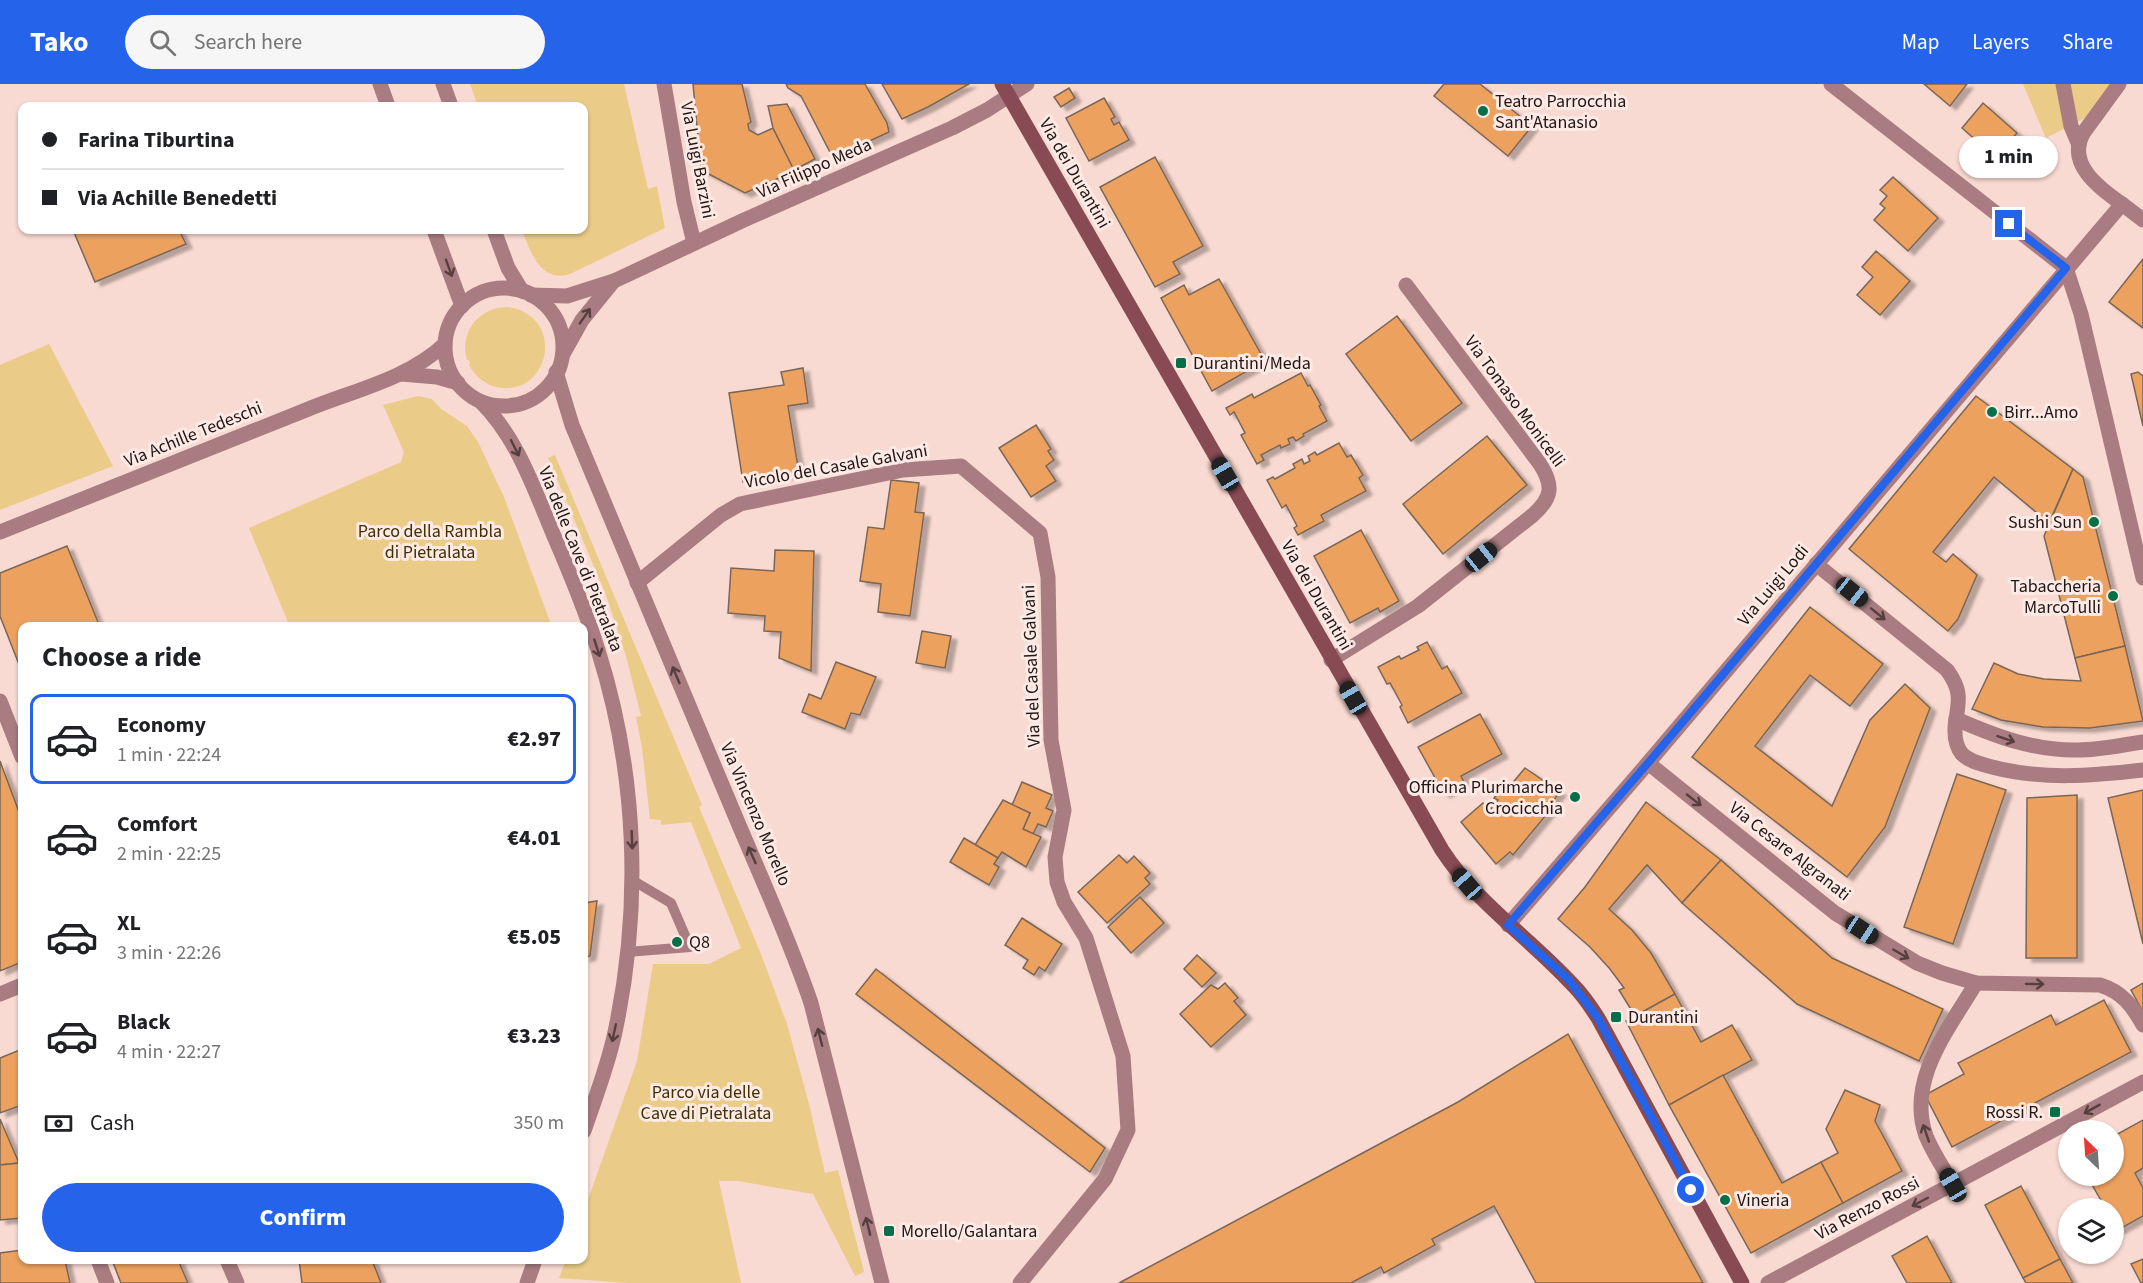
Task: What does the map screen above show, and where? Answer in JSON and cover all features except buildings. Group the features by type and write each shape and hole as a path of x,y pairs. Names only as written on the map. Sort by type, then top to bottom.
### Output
{"street":[{"path":"380,84 387,102"},
{"path":"443,84 450,102"},
{"name":"Via Luigi Barzini","path":"664,84 684,202 694,243"},
{"name":"Via Filippo Meda","path":"526,293 567,296 614,281 952,128 1006,90 1027,84"},
{"path":"1831,84 2066,268 2080,314 2143,578"},
{"path":"2063,84 2071,126 2079,145 2081,163 2100,190 2143,220"},
{"path":"2079,145 2084,132 2119,84"},
{"name":"Via dei Durantini","path":"1006,90 1331,660 1455,870 1508,925 1568,979 1598,1018 1742,1283"},
{"name":"Via Luigi Lodi","path":"1508,925 2122,204"},
{"path":"435,234 462,306"},
{"path":"495,234 508,268 526,293 546,306 557,323 562,342 562,355 552,380 540,394 521,404 501,406 481,402 464,391 446,358 445,344 451,321 462,306 477,295 495,289 526,293"},
{"name":"Via Filippo Meda","path":"562,355 582,320 614,281"},
{"name":"Via Tomaso Monicelli","path":"1331,660 1393,623 1429,598 1533,515 1543,504 1550,491 1549,478 1540,464 1406,285"},
{"name":"Via Achille Tedeschi","path":"0,532 309,408 401,374 425,361 445,344"},
{"name":"Via Vincenzo Morello","path":"556,372 572,425 767,888 805,986 882,1283"},
{"name":"Via Achille Tedeschi","path":"401,374 437,377 458,383"},
{"name":"Via delle Cave di Pietralata","path":"481,402 498,419 516,448 560,550 587,622"},
{"name":"Vicolo del Casale Galvani","path":"637,583 721,515 740,504 903,470 961,465"},
{"name":"Via del Casale Galvani","path":"961,465 1040,533 1048,577 1052,740 1064,810 1055,857 1057,882 1064,902 1086,938 1123,1056 1128,1130 1105,1179 1020,1283"},
{"path":"1816,564 1947,670 1956,682 1958,690 1959,705 1955,738 1960,752 1969,759 1997,768 2036,775 2095,776 2143,770"},
{"name":"Via delle Cave di Pietralata","path":"588,624 612,700 626,780 631,831 632,880 627,952 615,1031 588,1119"},
{"path":"0,701 18,747"},
{"path":"1956,719 2010,740 2054,749 2087,750 2143,742"},
{"name":"Via Cesare Algranati","path":"1648,763 1835,912 1917,963 1976,983 2100,985 2115,990 2123,996 2134,1008 2143,1024"},
{"path":"1953,1185 1927,1137 1920,1102 1934,1054 1976,983"},
{"path":"0,994 18,987"},
{"name":"Via Renzo Rossi","path":"1768,1283 2143,1082"},
{"path":"100,1264 107,1283"},
{"path":"229,1264 237,1283"},
{"path":"527,1283 534,1264"}],"lane":[{"path":"627,952 690,947 671,903 632,880"}],"green space":[{"path":"470,84 624,84 648,189 657,186 665,228 570,274 560,276 544,270 533,256 524,234 588,234 588,102 477,102"},
{"path":"2023,84 2111,84 2087,117 2046,138"},
{"path":"508,307 527,314 539,325 544,339 544,355 539,369 529,381 514,387 496,387 484,382 471,369 465,350 466,340 469,331 480,316 488,311"},
{"path":"49,344 113,466 0,510 0,365"},
{"name":"Parco della Rambla di Pietralata","path":"418,396 432,399 441,409 467,426 478,442 504,497 550,622 288,622 249,528 401,462 404,452 383,405"},
{"name":"Parco via delle Cave di Pietralata","path":"555,455 702,805 699,807 761,954 787,1024 825,1173 838,1170 864,1272 855,1276 813,1194 738,1181 719,1181 741,1283 627,1283 559,1278 564,1264 588,1264 588,1200 637,1061 653,964 709,964 741,948 691,822 661,825 661,820 650,819 636,717 641,716 626,656 606,595 548,458"}],"place":[{"name":"Teatro Parrocchia Sant'Atanasio","path":"1483,111"},
{"name":"Durantini/Meda","path":"1181,363"},
{"name":"Birr...Amo","path":"1992,412"},
{"name":"Sushi Sun","path":"2094,522"},
{"name":"Tabaccheria MarcoTulli","path":"2113,596"},
{"name":"Officina Plurimarche Crocicchia","path":"1575,797"},
{"name":"Q8","path":"677,942"},
{"name":"Durantini","path":"1616,1017"},
{"name":"Rossi R.","path":"2055,1112"},
{"name":"Vineria","path":"1725,1200"},
{"name":"Morello/Galantara","path":"889,1231"}],"route":[{"path":"1691,1190 1598,1018 1576,987 1508,925 1648,763 2066,268 2009,224"}]}
